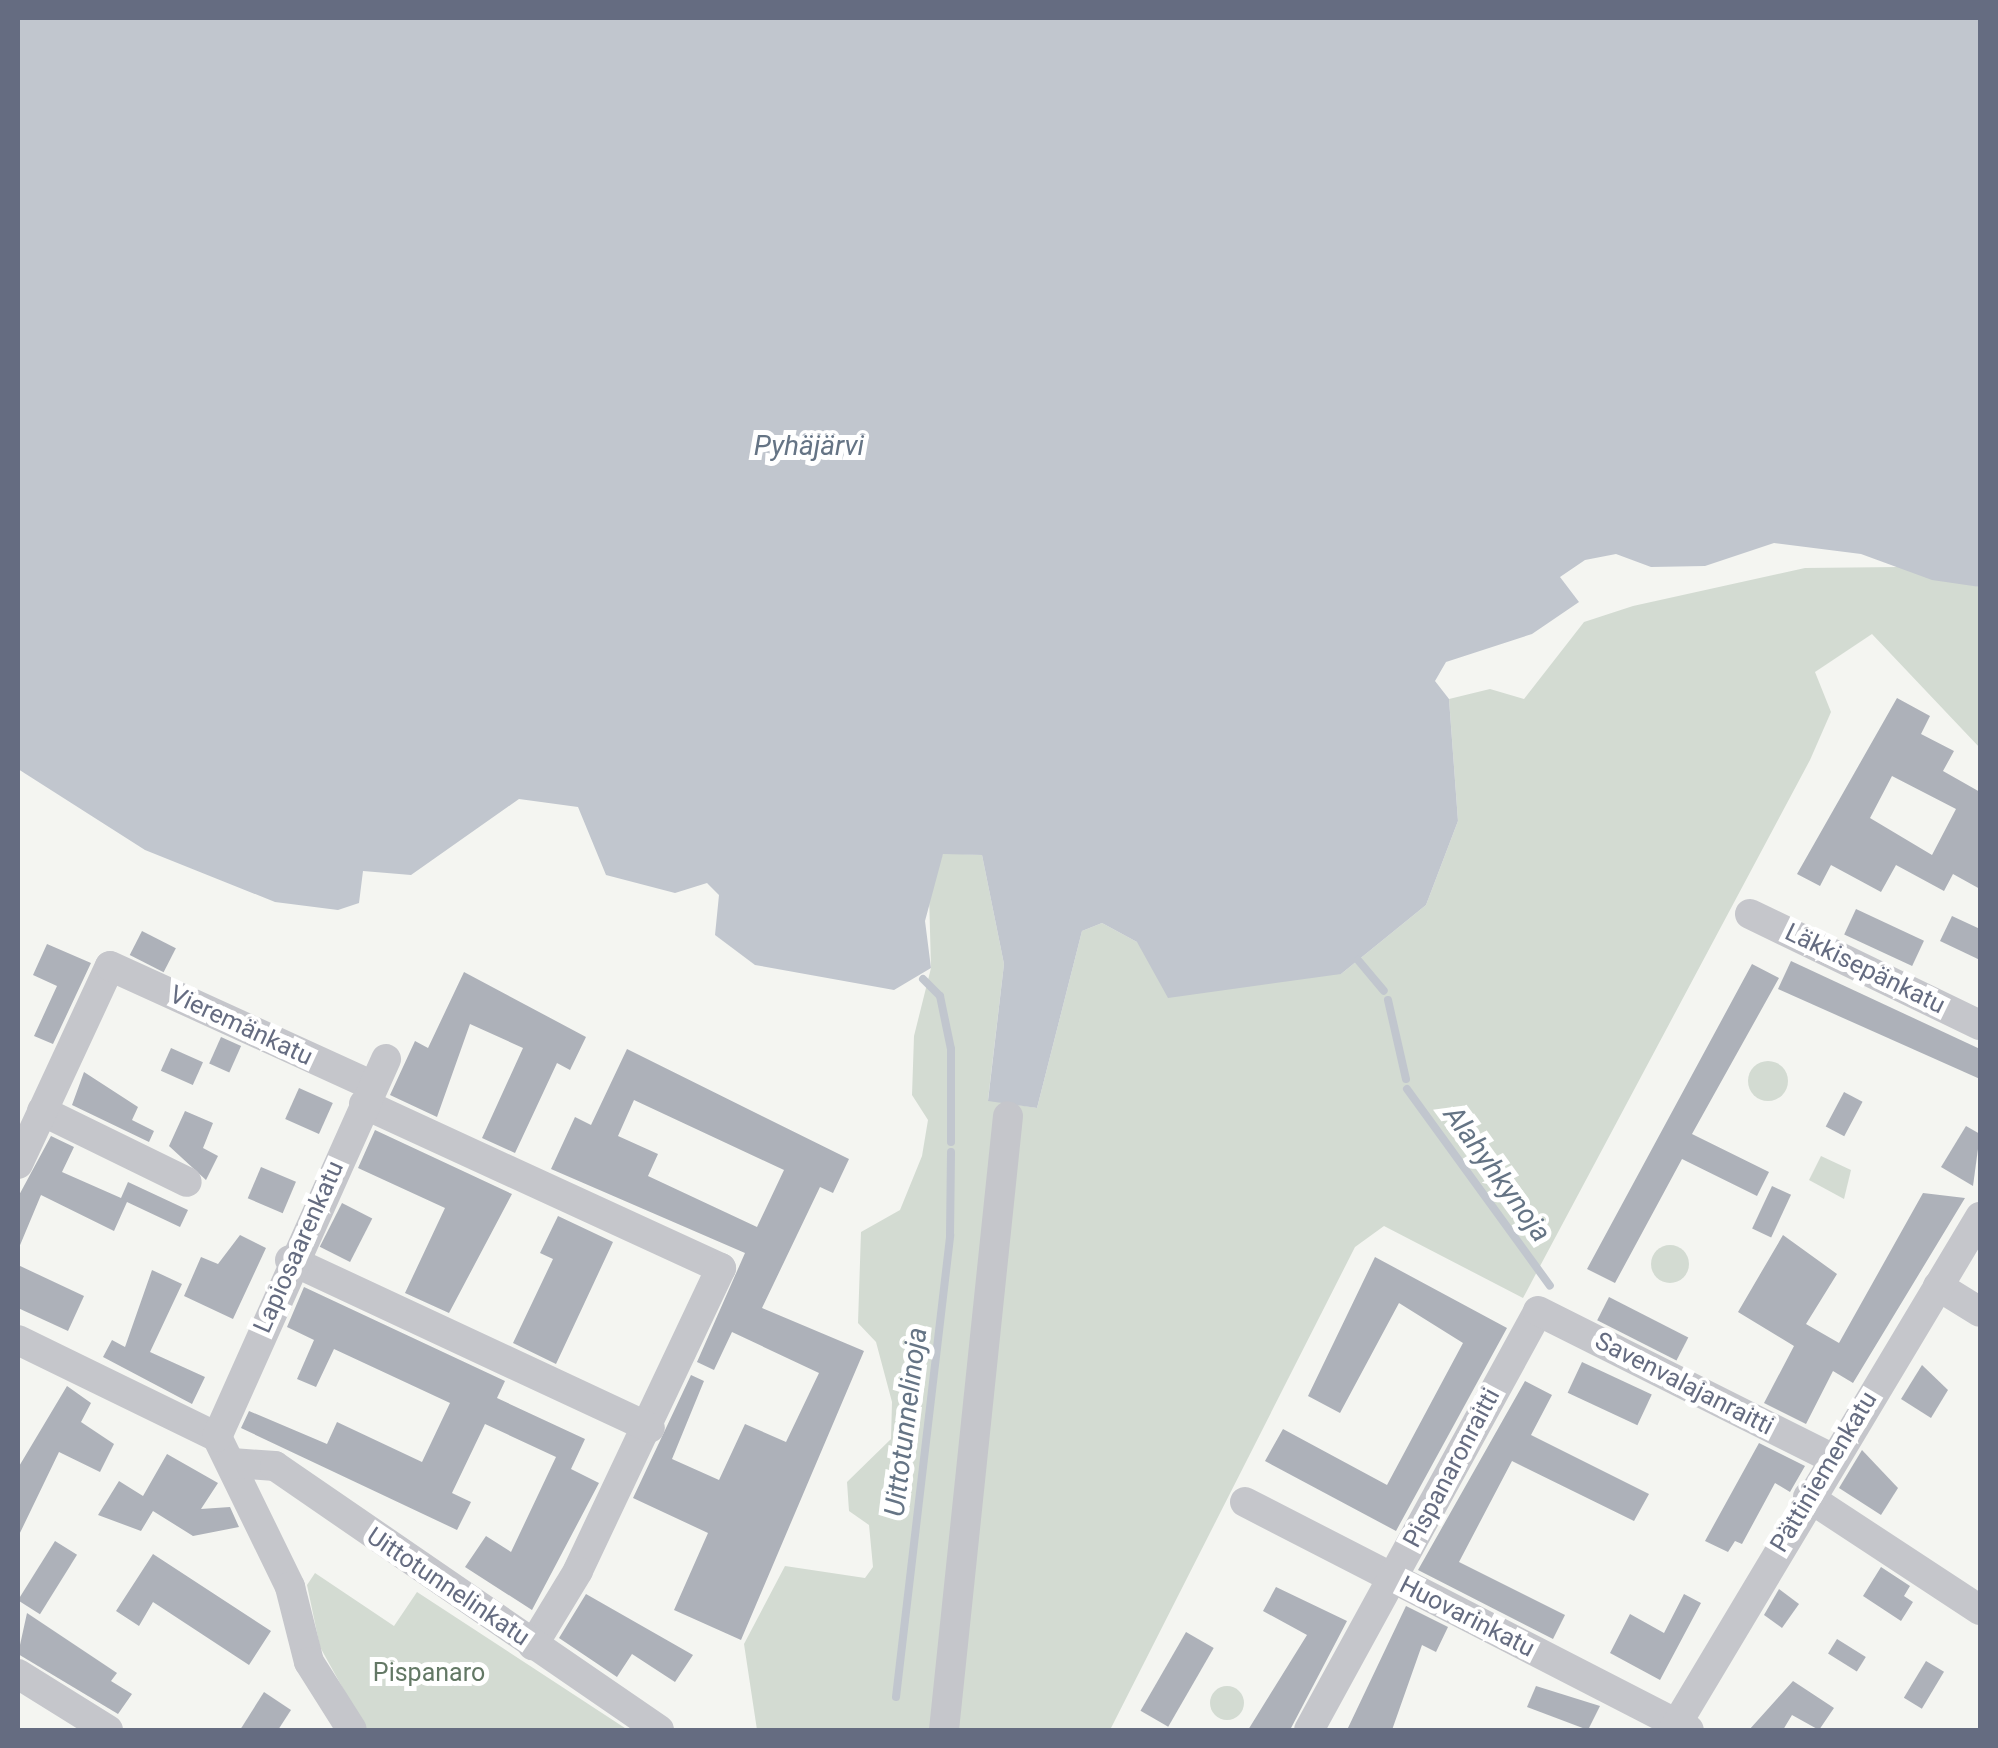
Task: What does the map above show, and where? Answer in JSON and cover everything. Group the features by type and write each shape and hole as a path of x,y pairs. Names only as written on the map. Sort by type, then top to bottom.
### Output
{"street":[{"name":"Läkkisepänkatu","path":"1750,914 1980,1025"},
{"name":"Vieremänkatu","path":"42,1110 110,966 374,1083 721,1268 650,1428"},
{"name":"Lapiosaarenkatu","path":"224,1450 290,1260 374,1083"},
{"path":"18,1164 42,1110 187,1182"},
{"path":"944,1730 1008,1116"},
{"name":"Pättiniemenkatu","path":"1679,1728 1831,1458 1980,1217"},
{"path":"290,1260 650,1428 533,1645"},
{"path":"1938,1286 1980,1312"},
{"name":"Savenvalajanraitti","path":"1538,1311 1831,1458"},
{"name":"Pispanaronraitti","path":"1309,1730 1538,1311"},
{"name":"Uittotunnelinkatu","path":"18,1340 224,1450 275,1466 659,1730"},
{"path":"224,1450 290,1586 308,1662 352,1730"},
{"path":"1808,1498 1980,1610"},
{"name":"Huovarinkatu","path":"1245,1502 1679,1728"},
{"path":"18,1674 108,1730"}],"green space":[{"path":"1898,567 1980,587 1980,748 1872,634 1815,672 1831,712 1810,760 1523,1298 1384,1226 1355,1247 1110,1730 757,1730 744,1644 785,1566 865,1578 873,1567 869,1525 849,1511 847,1482 891,1439 892,1402 876,1342 858,1323 861,1232 900,1210 922,1156 928,1120 912,1095 914,1036 931,968 929,894 943,853 982,855 1004,964 988,1100 1037,1108 1082,931 1102,923 1137,942 1341,974 1426,905 1458,821 1449,699 1490,689 1524,699 1584,622 1633,606 1805,568"},
{"path":"1768,1061 1782,1067 1788,1081 1782,1095 1768,1101 1754,1095 1748,1081 1754,1067"},
{"path":"1821,1156 1851,1170 1844,1199 1809,1180"},
{"path":"1670,1245 1683,1251 1689,1264 1683,1277 1670,1283 1657,1277 1651,1264 1657,1251"},
{"name":"Pispanaro","path":"315,1573 394,1626 417,1592 628,1730 366,1730 320,1647 307,1585"},
{"path":"1227,1686 1239,1691 1244,1703 1239,1715 1227,1720 1215,1715 1210,1703 1215,1691"}],"water":[{"name":"Pyhäjärvi","path":"18,18 1980,18 1980,587 1932,580 1861,554 1774,543 1705,566 1651,567 1616,554 1585,560 1560,577 1579,602 1532,634 1446,662 1435,681 1449,699 1458,821 1426,905 1341,974 1168,998 1137,942 1102,923 1082,931 1037,1108 988,1101 1004,964 982,855 943,854 925,921 931,968 894,990 755,965 715,935 719,895 707,883 675,893 606,875 578,807 519,799 411,875 363,871 359,903 338,910 275,902 145,850 18,769"}],"building":[{"path":"1897,698 1930,716 1921,734 1954,751 1943,771 1980,792 1980,889 1953,874 1944,891 1896,865 1881,892 1831,865 1820,886 1797,874","holes":["1892,776 1956,809 1932,855 1870,818"]},
{"path":"1856,909 1924,941 1912,966 1844,934"},
{"path":"1952,916 1980,929 1980,960 1940,941"},
{"path":"142,931 176,948 164,972 130,955"},
{"path":"47,944 91,963 53,1044 34,1036 57,986 33,975"},
{"path":"1791,961 1980,1049 1980,1079 1778,989"},
{"path":"1752,964 1779,978 1692,1134 1769,1172 1757,1196 1682,1159 1615,1283 1587,1269"},
{"path":"464,972 586,1037 570,1070 557,1063 515,1153 482,1138 523,1048 470,1024 437,1117 390,1095 415,1041 428,1048"},
{"path":"221,1037 241,1046 229,1072 209,1063"},
{"path":"171,1048 203,1062 193,1085 161,1071"},
{"path":"627,1049 849,1159 833,1193 820,1187 762,1308 864,1351 741,1640 674,1610 708,1533 633,1498 691,1375 704,1381 672,1459 719,1480 745,1424 786,1442 819,1373 732,1332 714,1370 697,1362 745,1253 551,1169 575,1117 591,1125","holes":["634,1100 784,1170 757,1227 648,1176 658,1154 618,1136"]},
{"path":"84,1072 138,1107 132,1120 154,1131 149,1142 72,1105"},
{"path":"299,1088 333,1103 319,1134 285,1119"},
{"path":"1844,1092 1863,1102 1844,1136 1826,1126"},
{"path":"185,1111 213,1123 203,1148 218,1156 206,1180 169,1146"},
{"path":"1966,1126 1980,1134 1973,1186 1941,1167"},
{"path":"375,1130 512,1194 449,1313 405,1293 445,1208 358,1168"},
{"path":"51,1136 74,1147 62,1172 121,1198 128,1182 188,1210 180,1227 127,1202 114,1231 41,1195 18,1250 18,1197"},
{"path":"261,1167 296,1182 283,1213 248,1198"},
{"path":"1772,1186 1791,1195 1771,1237 1752,1229"},
{"path":"1923,1193 1965,1198 1853,1383 1833,1371 1806,1424 1764,1403 1794,1346 1738,1312 1783,1235 1837,1274 1806,1324 1839,1343"},
{"path":"342,1203 372,1218 350,1262 320,1247"},
{"path":"558,1216 613,1242 556,1364 513,1343 553,1259 540,1253"},
{"path":"240,1235 266,1248 233,1319 184,1296 201,1257 218,1264"},
{"path":"1375,1257 1507,1328 1396,1531 1265,1461 1283,1429 1387,1485 1463,1343 1399,1303 1340,1413 1308,1396"},
{"path":"18,1265 84,1296 68,1331 18,1308"},
{"path":"152,1270 182,1284 150,1352 205,1377 192,1404 103,1357 112,1340 125,1347"},
{"path":"304,1287 505,1381 497,1398 585,1439 571,1469 599,1483 532,1610 465,1567 486,1536 511,1552 556,1457 485,1424 452,1493 471,1502 457,1530 241,1428 249,1411 327,1444 337,1422 422,1462 450,1403 334,1349 316,1387 297,1379 314,1340 287,1327"},
{"path":"1609,1297 1688,1337 1676,1361 1597,1320"},
{"path":"1582,1362 1652,1395 1637,1425 1568,1393"},
{"path":"1922,1365 1948,1390 1931,1418 1901,1399"},
{"path":"1525,1381 1552,1395 1531,1435 1649,1494 1634,1521 1512,1461 1459,1562 1565,1615 1553,1639 1418,1570"},
{"path":"67,1386 91,1403 81,1422 114,1444 100,1472 59,1452 18,1537 18,1468"},
{"path":"1759,1443 1805,1466 1790,1492 1775,1483 1742,1544 1735,1541 1728,1552 1705,1541"},
{"path":"1862,1450 1898,1488 1881,1515 1839,1488"},
{"path":"167,1454 218,1483 201,1509 230,1507 239,1527 193,1536 153,1511 141,1531 98,1515 119,1481 143,1496"},
{"path":"55,1541 77,1555 40,1614 18,1600"},
{"path":"153,1554 271,1631 249,1665 153,1602 139,1626 116,1611"},
{"path":"1881,1567 1910,1586 1904,1596 1913,1602 1901,1621 1863,1596"},
{"path":"1276,1587 1347,1621 1290,1730 1248,1730 1307,1635 1263,1611"},
{"path":"1779,1589 1799,1604 1782,1628 1764,1615"},
{"path":"586,1594 693,1655 675,1682 632,1654 617,1677 559,1638"},
{"path":"1684,1594 1701,1603 1660,1680 1610,1653 1630,1614 1664,1633"},
{"path":"1406,1606 1448,1627 1436,1652 1422,1645 1392,1730 1347,1730"},
{"path":"27,1613 117,1673 111,1681 132,1694 118,1714 18,1654"},
{"path":"1186,1632 1214,1648 1168,1727 1140,1711"},
{"path":"1837,1639 1866,1657 1857,1671 1828,1653"},
{"path":"1926,1661 1944,1672 1922,1709 1904,1698"},
{"path":"1793,1681 1834,1708 1819,1730 1792,1715 1783,1730 1749,1730"},
{"path":"1536,1686 1600,1706 1588,1730 1527,1707"},
{"path":"264,1692 291,1710 278,1730 240,1730"}],"waterway":[{"name":"Alahyhkynoja","path":"1358,960 1384,991"},
{"name":"Uittotunnelinoja","path":"923,979 940,996 951,1049 951,1142"},
{"name":"Alahyhkynoja","path":"1388,1000 1406,1079"},
{"name":"Alahyhkynoja","path":"1407,1089 1550,1286"},
{"name":"Uittotunnelinoja","path":"896,1697 950,1235 951,1152"}]}
